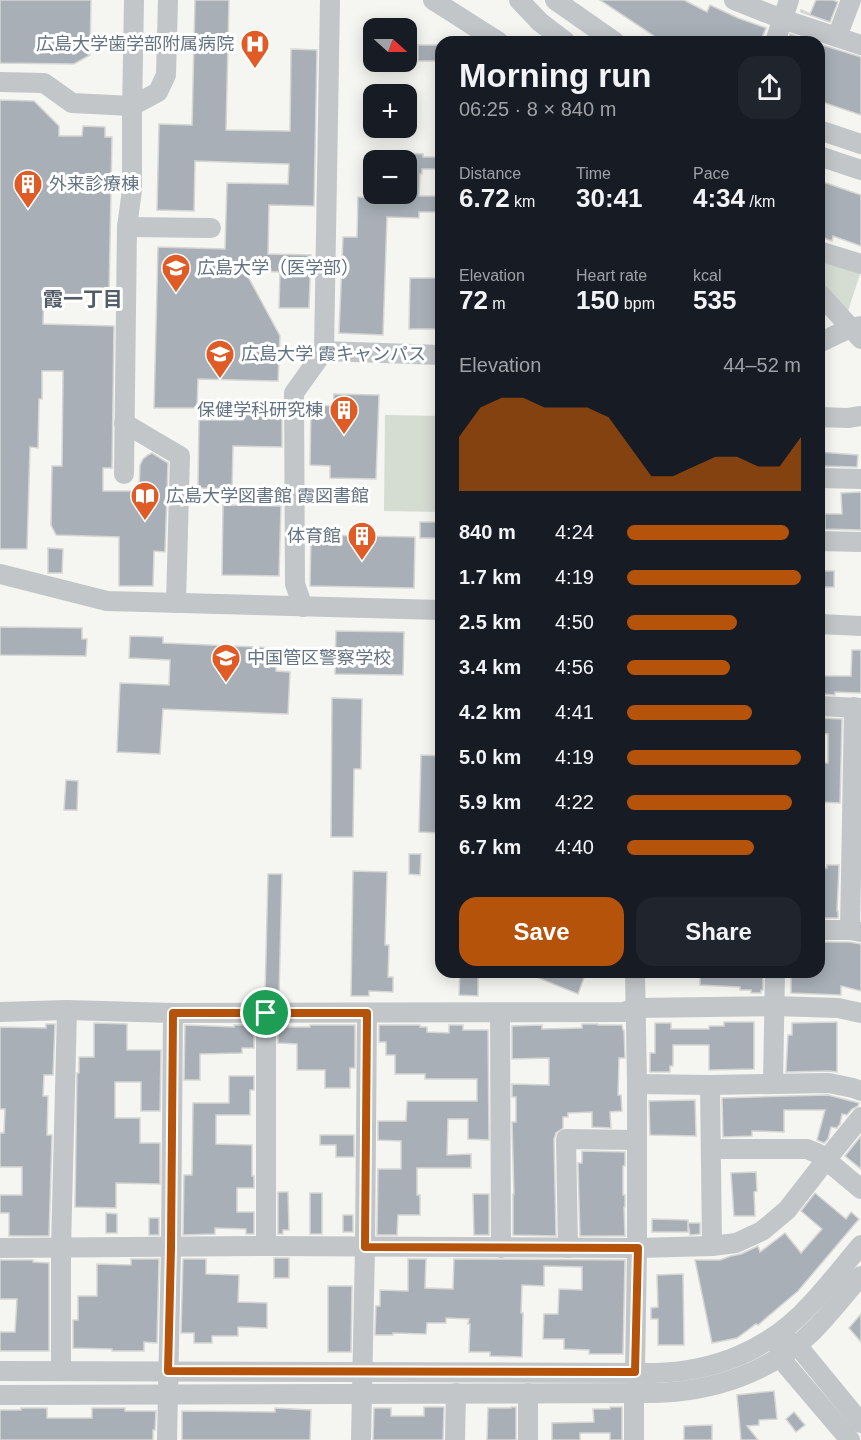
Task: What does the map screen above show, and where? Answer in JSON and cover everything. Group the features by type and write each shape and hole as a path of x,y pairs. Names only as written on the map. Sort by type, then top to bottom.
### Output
{"street":[{"path":"124,474 127,226 132,190 135,0"},
{"path":"0,82 44,83 72,103 132,106 158,92 166,75 168,0"},
{"path":"303,607 295,584 294,393 324,351 330,0"},
{"path":"433,0 477,36"},
{"path":"519,0 540,22 558,36"},
{"path":"555,0 606,36"},
{"path":"734,0 782,19 861,45"},
{"path":"777,36 789,0"},
{"path":"837,37 851,0"},
{"path":"825,132 861,144"},
{"path":"825,158 861,170"},
{"path":"127,226 211,228"},
{"path":"825,253 861,264"},
{"path":"825,299 857,331 825,341"},
{"path":"324,351 435,355"},
{"path":"825,417 861,416"},
{"path":"124,423 180,456 176,603"},
{"path":"825,478 861,479"},
{"path":"825,541 861,542"},
{"path":"0,574 106,601 435,610"},
{"path":"825,624 861,626"},
{"path":"825,706 857,707 856,931 825,930"},
{"path":"635,978 638,1248 635,1372"},
{"path":"773,1083 775,978"},
{"path":"0,1012 67,1010 173,1013 500,1014 624,1012 635,1008 774,1006 838,1008 861,1013"},
{"path":"61,1371 61,1248 67,1010"},
{"path":"167,1440 173,1013"},
{"path":"266,1013 266,1246"},
{"path":"361,1440 367,1013"},
{"path":"500,1014 501,1248"},
{"path":"637,1084 829,1083 861,1091"},
{"path":"711,1085 712,1246"},
{"path":"0,1248 266,1246 638,1248 736,1243 762,1231 787,1210 861,1118"},
{"path":"568,1248 566,1139 637,1140"},
{"path":"711,1149 807,1149 819,1154 861,1189"},
{"path":"0,1371 671,1373 706,1367 739,1356 778,1335 811,1305 861,1245"},
{"path":"0,1395 673,1392 711,1386 747,1374 789,1351 825,1319 861,1276"},
{"path":"778,1335 789,1351 861,1423"},
{"path":"789,1351 801,1383 850,1440"},
{"path":"634,1392 634,1440"},
{"path":"455,1440 456,1393"},
{"path":"528,1393 528,1440"}],"shaded area":[{"path":"825,256 861,271 848,311 825,288"},
{"path":"385,415 435,416 435,512 384,511"}],"building":[{"path":"0,0 91,0 90,55 74,64 0,63"},
{"path":"195,0 229,0 226,130 290,131 291,49 317,50 314,206 269,205 268,254 311,255 309,308 279,308 280,272 245,271 280,336 278,381 198,379 197,408 154,408 158,247 225,249 227,183 288,184 289,164 195,161 194,211 157,210 159,124 192,125"},
{"path":"600,0 684,0 707,12 710,5 766,28 763,36 654,36"},
{"path":"816,0 838,2 830,22 801,12 801,10 810,14"},
{"path":"418,45 435,45 435,61 418,61"},
{"path":"825,46 861,57 861,115 825,103"},
{"path":"0,100 34,101 59,126 59,136 82,136 83,126 105,127 105,137 112,137 109,295 44,294 43,324 114,326 112,468 103,468 103,491 139,491 140,465 143,459 152,453 168,463 165,552 154,551 153,586 119,586 119,537 56,535 51,525 52,466 62,466 63,371 42,371 38,448 30,447 27,549 0,549"},
{"path":"417,154 423,154 423,157 435,157 435,169 422,169 419,196 435,196 435,212 419,212 419,218 387,217 383,335 339,333 343,237 357,237 358,197 363,197 363,204 417,204"},
{"path":"825,183 861,195 861,246 833,236 832,241 825,238"},
{"path":"410,278 435,278 435,329 409,329"},
{"name":"保健学科研究棟","path":"334,394 379,395 376,479 330,478 330,466 310,465 311,405 333,406"},
{"path":"244,405 282,406 282,447 233,446 232,489 198,488 199,420 243,420"},
{"path":"825,452 858,455 857,467 825,466"},
{"path":"861,492 861,530 825,529 825,514 842,514 841,493"},
{"path":"223,505 281,506 279,576 222,575"},
{"path":"420,522 435,522 435,538 420,538"},
{"name":"体育館","path":"311,535 415,537 414,588 310,586"},
{"path":"48,548 63,549 62,573 48,573"},
{"path":"825,571 834,571 834,587 825,587"},
{"path":"0,627 82,628 82,639 87,639 86,656 0,655"},
{"path":"336,631 404,632 403,675 335,674"},
{"path":"130,636 163,637 163,643 277,648 276,671 290,672 288,714 163,709 160,754 117,752 120,683 169,685 170,660 129,658"},
{"path":"852,650 861,650 861,693 835,692 835,695 825,694 825,676 851,676"},
{"path":"332,698 362,699 361,769 354,769 353,837 331,837"},
{"path":"825,718 842,719 840,803 825,802 828,734 825,734"},
{"path":"421,755 435,756 435,833 419,832"},
{"path":"66,780 78,781 77,810 64,810"},
{"path":"409,854 421,854 420,875 409,874"},
{"path":"827,865 839,865 838,918 825,918 825,868"},
{"path":"353,871 387,872 385,945 389,945 388,977 393,977 393,992 369,991 369,996 351,996"},
{"path":"268,874 282,874 279,997 265,997"},
{"path":"825,942 861,944 861,991 841,986 841,995 791,993 791,978 825,978"},
{"path":"460,978 478,978 478,996 459,995"},
{"path":"539,978 584,978 578,994"},
{"path":"700,978 763,978 761,993 740,990 740,987 700,985"},
{"path":"724,1022 754,1022 754,1069 709,1070 709,1045 673,1045 673,1066 670,1066 670,1072 650,1072 650,1053 655,1053 655,1023 671,1023 671,1029 709,1029 709,1026 724,1026"},
{"path":"837,1022 837,1072 786,1072 788,1035 792,1035 792,1023"},
{"path":"94,1023 127,1024 127,1050 161,1050 160,1111 141,1111 141,1082 115,1082 115,1118 140,1118 140,1143 160,1143 160,1184 116,1183 116,1208 75,1207 77,1073 79,1073 79,1057 94,1057"},
{"path":"46,1024 55,1024 53,1075 44,1075 43,1096 48,1096 47,1135 52,1135 49,1236 9,1236 9,1213 0,1213 0,1195 22,1195 22,1167 0,1167 0,1133 4,1133 5,1109 0,1109 0,1027 46,1028"},
{"path":"582,1024 622,1025 625,1058 619,1058 618,1095 621,1095 622,1111 610,1112 611,1128 592,1127 592,1112 568,1113 568,1117 563,1117 563,1128 556,1133 554,1139 556,1236 513,1235 512,1122 516,1122 516,1097 512,1097 512,1084 549,1085 549,1058 512,1059 512,1026 542,1025 542,1029 582,1028"},
{"path":"185,1025 234,1027 234,1025 254,1025 254,1048 242,1048 242,1053 200,1054 200,1080 184,1080"},
{"path":"278,1025 310,1027 310,1025 355,1025 355,1068 350,1068 350,1088 325,1088 325,1070 297,1070 297,1044 278,1043"},
{"path":"379,1025 420,1025 420,1027 427,1027 427,1032 449,1033 449,1025 463,1025 463,1030 488,1030 489,1140 468,1139 468,1119 448,1119 447,1155 471,1154 471,1168 417,1168 420,1215 398,1215 397,1235 377,1235 378,1169 401,1169 401,1141 378,1140 378,1121 406,1121 407,1101 477,1101 477,1079 425,1079 425,1074 395,1074 395,1055 386,1055 386,1042 379,1042"},
{"path":"229,1076 254,1076 254,1090 250,1090 250,1115 216,1115 216,1144 252,1145 254,1188 237,1188 237,1212 254,1212 254,1234 246,1234 246,1229 215,1228 215,1234 183,1235 184,1175 192,1175 193,1103 229,1103"},
{"path":"828,1095 859,1103 847,1115 842,1114 840,1124 837,1128 831,1127 828,1139 824,1143 817,1140 825,1110 784,1110 784,1132 752,1131 752,1136 723,1137 722,1098"},
{"path":"695,1100 696,1136 650,1135 649,1101"},
{"path":"320,1135 354,1135 354,1157 336,1157 336,1145 320,1145"},
{"path":"861,1136 861,1169 845,1156"},
{"path":"582,1151 625,1152 623,1195 625,1195 625,1236 580,1236 578,1163 582,1163"},
{"path":"756,1172 755,1216 734,1216 731,1173"},
{"path":"278,1192 288,1192 289,1230 283,1230 283,1234 278,1234"},
{"path":"310,1193 322,1193 322,1234 310,1234"},
{"path":"815,1193 846,1219 851,1212 859,1219 798,1291 758,1325 756,1324 737,1338 712,1343 695,1260 720,1260 758,1246 760,1252 785,1233 801,1253 822,1229 801,1211"},
{"path":"473,1194 489,1194 489,1235 474,1235"},
{"path":"106,1213 117,1214 117,1233 106,1233"},
{"path":"343,1215 353,1215 353,1232 343,1232"},
{"path":"149,1218 159,1218 159,1235 149,1235"},
{"path":"652,1219 688,1220 688,1232 652,1232"},
{"path":"688,1223 700,1223 700,1234 690,1235"},
{"path":"274,1258 289,1258 289,1278 274,1278"},
{"path":"131,1259 159,1259 157,1343 144,1342 144,1351 73,1348 73,1320 78,1320 78,1296 97,1296 97,1264 131,1265"},
{"path":"183,1259 206,1259 206,1274 239,1275 238,1302 267,1303 267,1328 238,1327 238,1336 212,1336 212,1343 194,1343 194,1333 181,1333"},
{"path":"408,1259 426,1259 425,1288 453,1289 454,1259 625,1260 623,1354 589,1354 589,1350 564,1349 564,1339 543,1339 544,1314 558,1314 559,1289 582,1290 582,1267 544,1266 544,1286 522,1285 522,1357 490,1356 490,1352 469,1352 469,1319 446,1318 446,1323 427,1323 426,1334 375,1335 376,1306 380,1306 380,1290 408,1291"},
{"path":"0,1260 33,1260 33,1262 49,1263 49,1351 0,1351 0,1332 15,1332 17,1299 0,1299"},
{"path":"683,1274 684,1345 658,1345 658,1319 651,1319 651,1308 658,1307 657,1275"},
{"path":"328,1286 352,1286 351,1352 328,1352"},
{"path":"861,1314 861,1342 849,1328"},
{"path":"774,1391 777,1419 759,1420 759,1425 747,1426 758,1440 741,1440 737,1395"},
{"path":"424,1407 444,1407 443,1440 373,1440 374,1408 391,1408 391,1416 424,1416"},
{"path":"516,1407 516,1440 487,1440 488,1408"},
{"path":"610,1407 622,1407 622,1440 610,1440 610,1433 580,1433 580,1440 552,1440 552,1423 594,1422 593,1409 610,1409"},
{"path":"21,1408 47,1408 47,1418 92,1418 92,1408 156,1411 153,1440 0,1440 0,1410 21,1410"},
{"path":"275,1408 311,1410 310,1440 182,1440 182,1411 275,1412"},
{"path":"794,1412 805,1425 796,1432 786,1419"},
{"path":"712,1425 712,1440 684,1440 684,1426"}],"place":[{"name":"広島大学歯学部附属病院","path":"255,70"},
{"name":"外来診療棟","path":"28,210"},
{"name":"広島大学（医学部）","path":"176,294"},
{"name":"広島大学 霞キャンパス","path":"220,380"},
{"name":"保健学科研究棟","path":"344,436"},
{"name":"広島大学図書館 霞図書館","path":"145,522"},
{"name":"体育館","path":"362,562"},
{"name":"中国管区警察学校","path":"226,684"}],"district":[{"name":"霞一丁目","path":"83,299"}],"route":[{"path":"173,1013 266,1013 367,1013 365,1247 638,1248 635,1372 168,1371 173,1013"}]}
